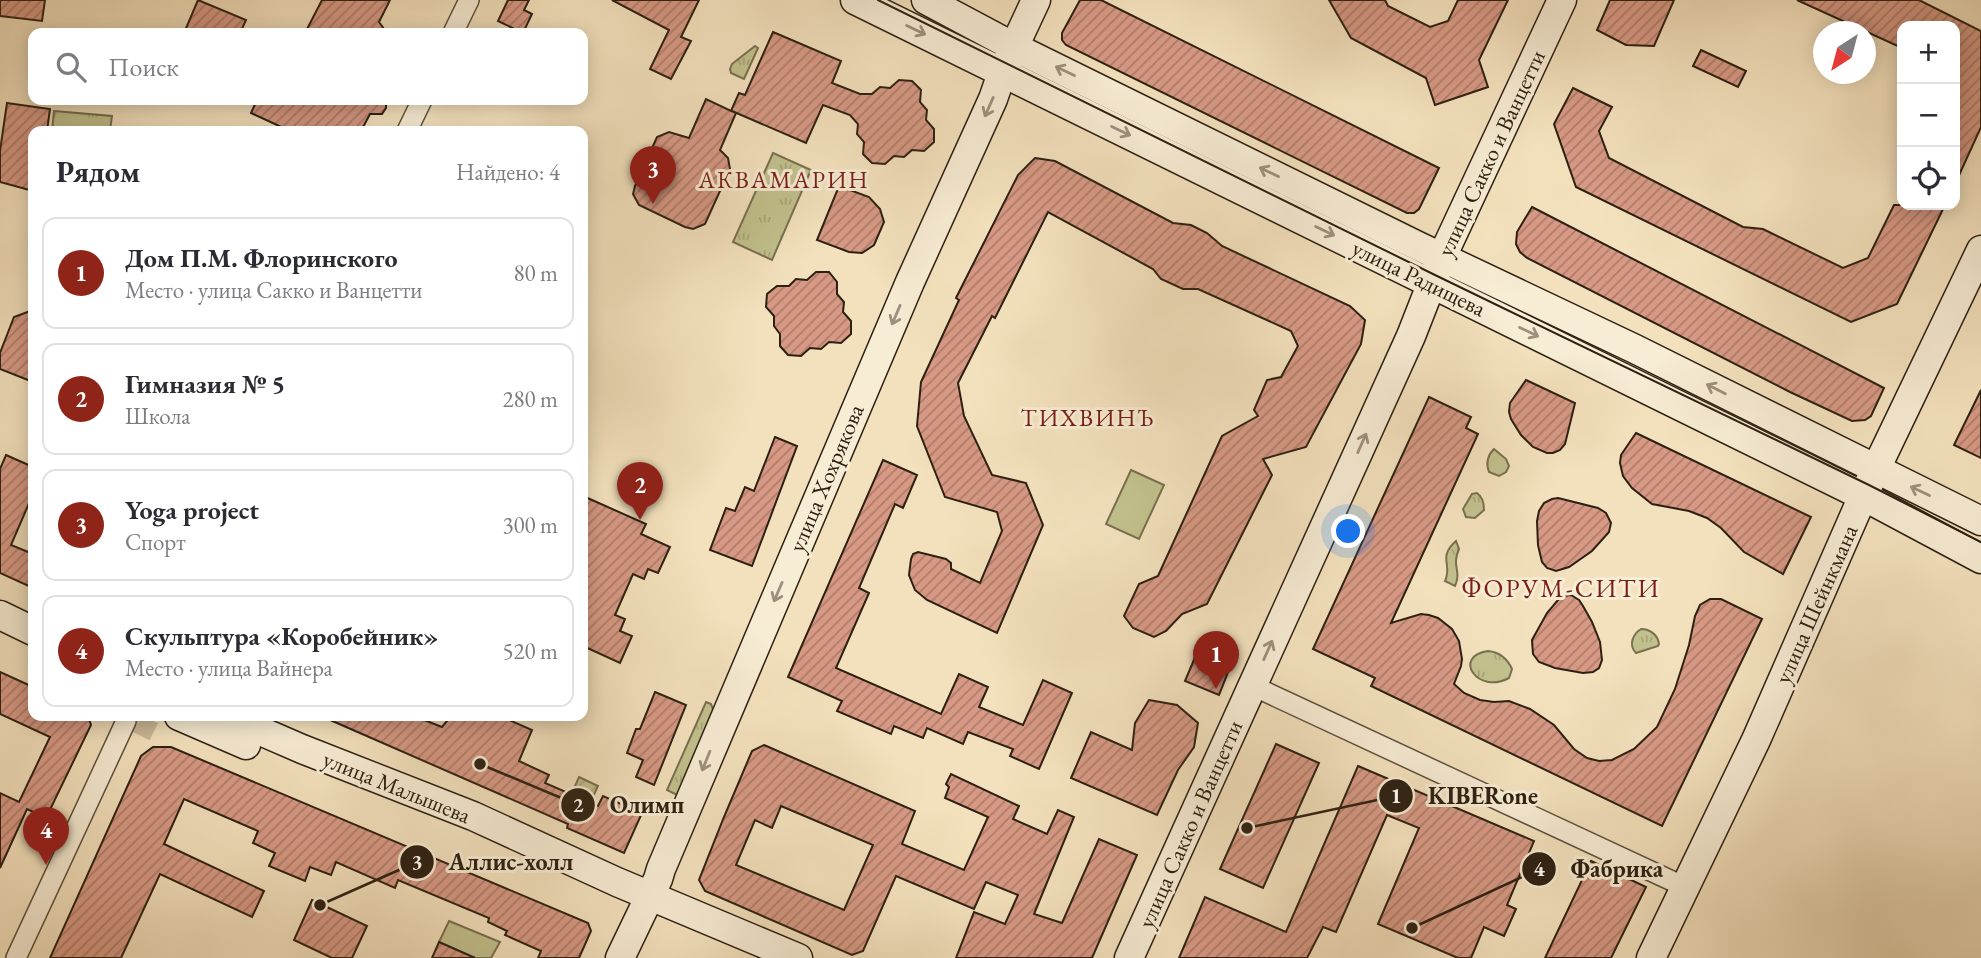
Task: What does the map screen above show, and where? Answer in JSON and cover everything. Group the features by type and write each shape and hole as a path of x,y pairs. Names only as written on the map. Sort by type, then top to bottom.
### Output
{"street":[{"path":"455,28 469,0"},
{"name":"улица Радищева","path":"855,0 1863,496 1981,559"},
{"name":"улица Радищева","path":"926,0 1014,47 1635,349 1981,521"},
{"name":"улица Хохрякова","path":"620,958 646,903 910,282 1036,0"},
{"name":"улица Сакко и Ванцетти","path":"1129,958 1411,336 1442,257 1562,0"},
{"path":"409,126 420,105"},
{"name":"улица Шейнкмана","path":"1651,958 1756,740 1863,496 1981,250"},
{"path":"0,615 28,629"},
{"path":"0,636 28,649"},
{"path":"1253,685 1685,887"},
{"path":"16,958 126,721"},
{"name":"улица Малышева","path":"191,721 449,827 590,891 646,903 798,958"},
{"name":"улица Малышева","path":"238,721 464,813 752,958"}],"green space":[{"path":"755,46 758,48 744,79 731,73 732,64"},
{"path":"54,111 112,116 111,126 52,126"},
{"path":"773,153 811,170 772,260 733,242"},
{"path":"1494,449 1506,459 1509,466 1506,472 1499,476 1488,469 1487,463"},
{"path":"1131,470 1164,485 1139,539 1106,524"},
{"path":"1477,493 1483,500 1484,510 1475,518 1466,517 1463,509 1472,494"},
{"path":"1456,541 1459,549 1455,586 1445,581 1447,552"},
{"path":"1641,629 1653,633 1659,644 1636,653 1632,640"},
{"path":"1488,651 1499,654 1508,662 1512,669 1509,678 1487,682 1473,673 1470,666 1472,660 1477,654"},
{"path":"706,702 711,704 715,715 681,797 667,790"},
{"path":"579,777 598,786 591,801 572,793"},
{"path":"449,921 500,942 491,958 475,958 439,942"}],"building":[{"path":"0,0 45,0 42,21 0,16"},
{"path":"198,0 246,20 242,28 186,28"},
{"path":"322,0 390,0 379,22 383,28 308,28"},
{"path":"508,0 529,0 524,10 532,14 525,28 513,28 498,21"},
{"path":"612,0 699,0 681,37 691,41 671,79 650,69 669,30"},
{"path":"1080,0 1101,0 1439,168 1419,209 1414,213 1407,213 1066,45 1062,40 1062,33"},
{"path":"1329,0 1385,0 1388,6 1430,27 1448,21 1458,0 1508,0 1479,60 1488,87 1435,105 1426,78 1351,38"},
{"path":"1610,0 1674,0 1654,46 1626,45 1597,30"},
{"path":"1797,0 1919,0 1981,31 1981,127 1960,173 1960,21 1897,21 1897,46 1876,36 1876,21 1843,21"},
{"path":"773,32 841,61 832,83 860,94 872,94 880,87 890,88 899,80 912,81 921,90 920,102 927,110 926,120 934,129 934,142 924,151 912,150 904,157 894,156 885,164 872,163 863,154 864,142 857,134 858,124 850,115 823,105 806,143 732,111 736,113 720,150 728,158 730,169 705,224 693,229 685,227 639,205 633,194 635,186 657,137 669,132 689,138 706,99 731,111 739,93 745,95"},
{"path":"1701,50 1746,71 1738,87 1693,66"},
{"path":"1573,88 1612,107 1599,131 1609,158 1743,227 1763,229 1843,268 1868,258 1894,205 1897,205 1897,210 1943,210 1897,304 1851,322 1576,187 1554,124"},
{"path":"7,103 50,109 48,126 28,126 28,190 0,182 0,151"},
{"path":"255,105 386,105 382,114 370,114 364,126 279,126 251,113"},
{"path":"1035,158 1055,161 1173,223 1191,225 1207,233 1222,246 1350,306 1365,320 1361,344 1306,447 1263,459 1272,475 1207,604 1182,614 1166,631 1154,637 1133,628 1124,616 1139,584 1158,576 1222,436 1258,416 1254,410 1267,380 1281,377 1298,346 1291,331 1198,289 1183,289 1161,279 1153,269 1048,212 995,318 992,316 958,383 964,416 992,475 1026,483 1043,525 997,633 927,600 915,590 909,575 911,559 913,554 918,552 946,559 951,563 951,569 980,583 1002,531 997,512 945,497 917,426 921,382 959,300 956,298 1018,175"},
{"path":"839,186 869,197 880,209 884,222 874,245 862,253 849,252 817,240"},
{"path":"1532,207 1884,388 1871,416 1865,420 1852,421 1527,258 1516,244 1517,232"},
{"path":"816,272 829,272 837,282 837,294 844,302 843,312 851,321 851,334 841,343 829,342 821,349 810,348 801,356 788,355 780,346 780,334 774,326 774,316 766,307 767,294 777,286 789,286 796,279 807,280"},
{"path":"28,312 28,380 0,369 0,353 14,317"},
{"path":"1526,380 1575,403 1565,444 1553,453 1533,447 1511,419 1510,403"},
{"path":"1981,390 1981,458 1954,445"},
{"path":"1429,397 1471,417 1466,428 1478,434 1391,623 1421,614 1438,618 1452,629 1459,641 1462,659 1454,684 1464,693 1480,700 1509,701 1530,709 1554,725 1574,749 1587,758 1612,760 1634,749 1657,727 1675,689 1700,605 1710,599 1721,599 1762,619 1662,826 1371,686 1375,678 1313,649"},
{"path":"1636,433 1811,517 1783,574 1744,552 1721,528 1707,518 1689,511 1652,504 1632,488 1623,476 1620,463 1621,455"},
{"path":"775,437 797,446 752,566 710,550 726,508 735,511 745,487 754,491"},
{"path":"6,455 28,465 28,506 11,545 28,552 28,586 0,573 0,469"},
{"path":"883,460 917,475 903,508 895,504 859,588 869,593 836,668 941,714 959,674 988,687 979,707 1023,725 1043,680 1072,693 1039,769 1010,756 1013,749 968,732 963,744 927,728 923,738 894,726 891,734 837,711 842,701 788,677"},
{"path":"588,498 646,524 641,534 670,547 658,573 648,569 644,579 633,574 615,615 625,619 620,631 632,636 620,663 588,648"},
{"path":"1558,498 1598,508 1606,513 1611,523 1609,532 1592,551 1569,567 1556,571 1547,568 1542,562 1537,521 1544,503"},
{"path":"1571,595 1583,606 1600,642 1602,660 1599,668 1593,672 1555,668 1539,662 1533,654 1532,640 1547,613 1563,596"},
{"path":"1201,643 1234,657 1219,695 1185,681"},
{"path":"0,672 28,685 28,721 90,721 91,725 46,818 27,809 0,868 0,793 19,802 50,737 0,714"},
{"path":"655,692 686,705 654,785 636,777 643,760 627,753"},
{"path":"1149,700 1177,705 1198,723 1194,747 1178,770 1157,815 1071,778 1091,732 1132,750 1135,723"},
{"path":"332,721 427,721 442,727 447,721 511,721 532,730 519,761 549,775 545,783 598,806 603,796 642,813 624,853 567,828 568,824"},
{"path":"1276,744 1319,763 1263,888 1220,869"},
{"path":"764,745 915,811 902,844 964,870 988,817 945,798 949,787 946,784 951,774 1019,806 1013,819 1047,834 1058,810 1074,817 1034,914 1062,923 1099,839 1137,855 1092,958 956,958 974,912 1005,924 1018,895 986,882 974,909 896,876 863,951 852,955 705,891 699,880 752,751","holes":["781,806 873,845 844,910 736,865 755,820 772,828"]},
{"path":"153,747 171,747 588,923 591,931 579,958 538,958 541,951 505,935 507,931 488,922 489,918 398,880 395,888 336,862 331,875 310,867 305,881 269,866 275,853 253,843 258,831 184,799 164,844 264,891 252,917 160,874 121,958 50,958 141,756"},
{"path":"1358,766 1534,841 1507,905 1516,909 1504,936 1484,927 1471,958 1458,958 1378,924 1419,828 1387,815 1336,932 1323,927 1307,958 1179,958 1205,897 1286,932"},
{"path":"1591,861 1646,887 1611,958 1545,958"},
{"path":"312,900 367,926 352,958 332,958 294,940"},
{"path":"439,942 475,958 432,958"}],"tunnel":[{"path":"141,736 148,721"}],"tram line":[{"path":"878,0 1981,542"}],"place":[{"name":"Yoga projeсt","path":"653,204"},
{"name":"Гимназия № 5","path":"640,520"},
{"name":"Дом П.М. Флоринского","path":"1216,689"},
{"name":"Олимп","path":"480,764"},
{"name":"KIBERone","path":"1247,828"},
{"name":"Скульптура «Коробейник»","path":"46,865"},
{"name":"Аллис-холл","path":"320,905"},
{"name":"Фабрика","path":"1412,928"}],"district":[{"name":"АКВАМАРИН","path":"784,179"},
{"name":"ТИХВИНЪ","path":"1088,417"},
{"name":"ФОРУМ-СИТИ","path":"1561,588"}]}
